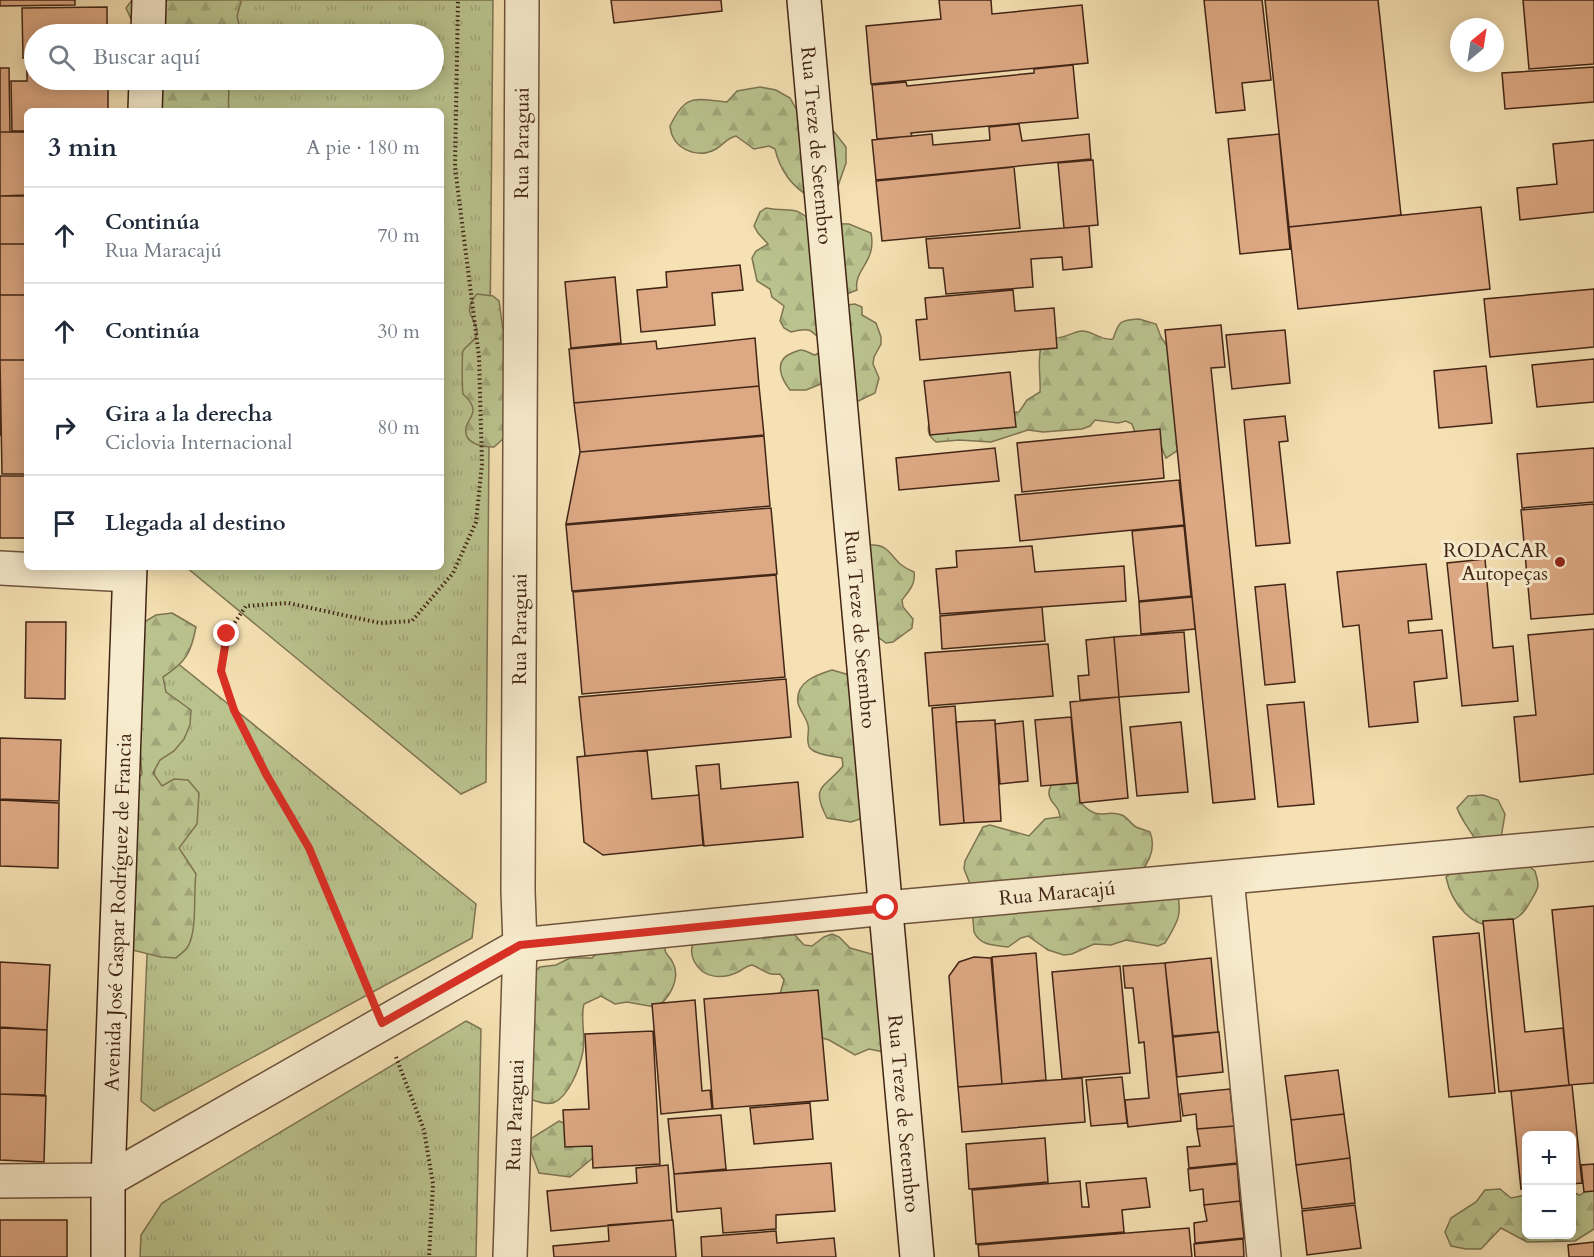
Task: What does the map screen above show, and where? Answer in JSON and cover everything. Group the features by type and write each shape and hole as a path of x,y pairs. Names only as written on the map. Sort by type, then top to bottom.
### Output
{"street":[{"path":"148,24 149,0"},
{"name":"Rua Paraguai","path":"510,1257 520,945 518,879 522,0"},
{"name":"Rua Treze de Setembro","path":"804,0 917,1257"},
{"path":"145,108 146,90"},
{"path":"0,568 24,569"},
{"path":"86,570 129,571"},
{"name":"Avenida José Gaspar Rodríguez de Francia","path":"108,1257 108,1180 129,571"},
{"name":"Rua Maracajú","path":"520,945 886,908 1594,844"},
{"path":"1227,878 1264,1257"},
{"path":"0,1181 108,1180 520,945"}],"path":[{"path":"429,1257 433,1184 424,1130 309,848 266,774 234,710 221,671 227,634 246,606 288,603 380,623 412,621 453,573 476,522 482,464 480,369 455,167 458,0"}],"green space":[{"path":"132,0 239,0 241,2 237,16 239,24 132,24 126,8"},
{"path":"180,0 493,0 486,782 461,794 190,570 444,570 444,108 176,108 177,90 444,90 444,24 179,24"},
{"path":"760,87 776,90 790,98 798,112 827,123 846,147 846,163 834,192 810,197 803,193 787,177 775,149 769,146 754,149 736,136 716,149 701,153 686,150 675,140 670,126 686,103 692,100 727,102 737,91"},
{"path":"143,90 229,90 229,108 134,108"},
{"path":"766,208 796,211 813,223 849,224 871,233 871,251 858,277 857,290 842,296 847,305 855,304 862,307 862,315 876,323 881,337 881,344 873,364 879,378 875,393 852,404 828,381 806,390 790,390 787,386 780,370 782,360 800,350 815,355 822,351 823,343 810,330 791,332 784,328 780,321 784,306 772,297 770,289 757,281 752,258 756,251 768,244 754,226 760,212"},
{"path":"477,294 493,296 499,301 503,330 535,351 512,431 494,447 475,444 466,433 473,407 463,394 463,351 477,336 470,306"},
{"path":"1139,319 1156,324 1169,349 1178,450 1166,458 1158,439 1137,438 1132,424 1126,421 1118,423 1095,420 1090,426 1082,429 1043,432 1028,430 991,442 959,440 936,442 930,436 929,423 1019,412 1027,400 1040,392 1041,347 1053,338 1081,331 1113,339 1121,323"},
{"path":"871,545 885,548 900,564 914,572 913,584 902,600 903,607 913,619 912,628 893,642 886,643 874,634 865,549"},
{"path":"172,613 196,627 186,656 177,667 163,677 166,692 191,710 190,725 184,739 174,751 160,760 153,773 162,786 174,779 188,780 199,793 197,824 179,848 196,874 193,932 187,948 176,958 128,949 122,842 137,836 136,822 122,798 142,774 129,631 156,615"},
{"path":"171,658 476,904 472,938 154,1111 141,1101 159,663"},
{"path":"832,670 846,674 851,679 866,817 851,822 827,818 822,807 820,793 822,788 843,766 842,758 820,754 810,748 808,725 798,703 800,690 808,680"},
{"path":"1070,769 1084,776 1085,797 1082,804 1088,809 1098,814 1122,815 1136,827 1150,832 1151,854 1140,873 1177,892 1179,900 1178,919 1165,943 1158,946 1126,940 1111,945 1094,944 1072,954 1064,955 1048,950 1028,936 1008,947 984,942 974,932 970,884 964,869 965,861 983,827 990,825 1029,836 1045,819 1060,817 1050,798 1050,788"},
{"path":"1483,795 1498,800 1505,814 1500,844 1535,871 1538,883 1535,894 1522,913 1508,922 1492,926 1473,920 1465,913 1453,896 1446,877 1472,858 1479,846 1457,808 1468,796"},
{"path":"793,933 804,945 812,946 832,934 839,937 850,948 875,955 884,1052 869,1049 855,1055 829,1040 815,1036 780,994 784,980 780,974 768,973 752,965 734,974 714,976 698,967 692,955 695,938"},
{"path":"664,942 666,953 673,963 676,975 675,982 665,1000 655,1007 627,1002 615,1004 601,996 584,1004 583,1051 569,1088 559,1100 553,1103 530,1099 532,972 540,967 556,965 570,958 592,958 597,953"},
{"path":"466,1021 481,1029 476,1257 140,1257 141,1235 162,1203"},
{"path":"559,1121 584,1133 592,1142 594,1149 594,1157 570,1177 539,1173 527,1141"},
{"path":"1594,1188 1594,1229 1575,1241 1527,1242 1501,1228 1481,1249 1466,1249 1451,1246 1445,1232 1451,1218 1476,1202 1485,1190 1500,1189 1511,1198 1522,1196 1522,1239 1576,1239 1576,1194 1580,1195"}],"building":[{"path":"0,0 75,0 75,5 0,6"},
{"path":"611,0 721,0 722,11 614,23"},
{"path":"939,0 991,0 992,14 1082,5 1088,63 871,84 866,26 941,19"},
{"path":"1204,0 1262,0 1271,80 1242,83 1245,110 1216,113"},
{"path":"1265,0 1378,0 1401,215 1289,227"},
{"path":"1523,0 1594,0 1594,64 1529,69"},
{"path":"107,7 107,24 24,24 23,58 22,8"},
{"path":"1073,65 1078,118 911,133 912,136 877,139 872,85 906,82 907,86 1034,73 1034,69"},
{"path":"1594,67 1594,102 1505,109 1502,73"},
{"path":"0,68 9,68 10,132 0,132"},
{"path":"11,81 24,81 24,90 108,90 108,108 24,108 24,131 12,131"},
{"path":"1019,124 1022,141 1089,134 1091,159 876,180 872,140 932,134 933,145 990,140 989,127"},
{"path":"0,132 24,132 24,195 0,196"},
{"path":"1279,134 1290,249 1240,254 1228,139"},
{"path":"1594,140 1594,212 1520,220 1517,188 1557,184 1553,144"},
{"path":"1093,160 1098,225 1064,228 1058,163"},
{"path":"1014,167 1020,228 882,241 876,181"},
{"path":"0,196 24,196 24,244 0,244"},
{"path":"1481,207 1490,289 1298,309 1289,227"},
{"path":"1089,226 1092,267 1063,270 1062,257 1031,259 1033,287 946,294 943,268 929,268 926,239"},
{"path":"0,244 24,244 24,295 0,295"},
{"path":"740,265 743,290 712,293 715,325 641,332 637,290 667,287 666,272"},
{"path":"615,277 621,343 571,348 565,282"},
{"path":"1594,289 1594,347 1490,357 1484,299"},
{"path":"1013,290 1015,311 1054,308 1057,348 920,360 916,320 927,319 925,298"},
{"path":"0,295 24,295 24,360 0,360"},
{"path":"1221,325 1225,367 1211,368 1255,799 1213,803 1165,330"},
{"path":"1285,330 1290,383 1232,389 1226,335"},
{"path":"755,338 759,386 574,403 569,349 656,341 657,349"},
{"path":"1594,359 1594,402 1537,407 1532,365"},
{"path":"0,360 1,435 0,435"},
{"path":"0,360 24,360 24,474 2,474"},
{"path":"1486,366 1492,423 1439,428 1434,371"},
{"path":"1010,372 1016,427 930,435 924,381"},
{"path":"759,386 764,435 580,452 574,403"},
{"path":"1285,416 1288,441 1279,442 1290,543 1256,546 1244,420"},
{"path":"1160,429 1164,478 1022,492 1017,443"},
{"path":"764,436 770,506 566,524 580,452"},
{"path":"995,448 999,481 899,490 896,458"},
{"path":"1594,448 1594,502 1522,508 1517,454"},
{"path":"0,476 24,476 24,538 0,538"},
{"path":"1179,480 1184,525 1020,541 1015,495"},
{"name":"RODACAR Autopeças","path":"1594,504 1594,614 1531,619 1521,510"},
{"path":"771,508 777,574 572,591 566,525"},
{"path":"1184,526 1191,596 1139,601 1132,531"},
{"path":"1032,546 1035,572 1124,566 1126,601 940,614 936,569 957,567 956,551"},
{"path":"1485,559 1493,648 1513,646 1518,701 1462,706 1447,563"},
{"path":"1426,564 1432,619 1408,621 1409,633 1442,630 1447,678 1414,682 1418,722 1369,727 1359,625 1343,627 1337,572"},
{"path":"776,575 785,677 582,694 573,592"},
{"path":"1285,584 1295,682 1265,685 1255,587"},
{"path":"1192,597 1195,629 1141,634 1139,602"},
{"path":"1042,607 1045,641 942,649 940,616"},
{"path":"26,622 66,622 65,699 25,698"},
{"path":"1594,629 1594,774 1520,782 1514,717 1536,715 1528,635"},
{"path":"1184,632 1189,692 1119,697 1114,637"},
{"path":"1114,637 1119,697 1080,700 1078,676 1089,675 1086,640"},
{"path":"1048,644 1053,696 929,706 925,653"},
{"path":"786,679 791,737 585,756 579,697"},
{"path":"1119,697 1128,798 1080,803 1070,702"},
{"path":"1304,702 1314,804 1278,807 1267,705"},
{"path":"955,706 964,823 940,825 932,708"},
{"path":"1071,717 1077,783 1041,786 1035,720"},
{"path":"995,720 1001,821 964,823 956,722"},
{"path":"1023,721 1028,781 1000,784 995,724"},
{"path":"1181,722 1188,792 1137,796 1130,727"},
{"path":"0,738 61,740 59,801 0,799"},
{"path":"647,750 652,799 699,795 703,845 603,855 584,842 577,757"},
{"path":"719,764 721,789 798,782 803,837 704,846 696,766"},
{"path":"0,800 59,803 58,868 0,866"},
{"path":"1594,906 1594,1083 1569,1085 1552,910"},
{"path":"1513,919 1525,1032 1563,1028 1569,1085 1499,1092 1483,921"},
{"path":"1479,933 1495,1093 1449,1097 1433,937"},
{"path":"1036,953 1046,1080 1002,1084 992,957"},
{"path":"974,957 991,958 1002,1084 958,1087 949,976 959,962"},
{"path":"1211,958 1218,1032 1173,1036 1165,963"},
{"path":"0,962 50,965 47,1030 0,1027"},
{"path":"1165,963 1181,1121 1128,1127 1125,1100 1149,1098 1144,1042 1139,1043 1133,988 1125,988 1123,966"},
{"path":"1120,966 1130,1073 1062,1079 1052,972"},
{"path":"818,990 828,1100 713,1109 704,999"},
{"path":"695,1000 702,1091 710,1090 712,1109 661,1114 652,1004"},
{"path":"0,1028 47,1030 45,1095 0,1094"},
{"path":"653,1031 660,1164 593,1168 592,1146 565,1147 563,1110 589,1109 585,1034"},
{"path":"1219,1032 1223,1072 1177,1077 1173,1037"},
{"path":"1338,1070 1344,1114 1291,1120 1285,1076"},
{"path":"1122,1077 1127,1123 1091,1126 1086,1080"},
{"path":"1082,1078 1085,1122 962,1132 958,1087"},
{"path":"1572,1085 1582,1183 1576,1184 1576,1131 1522,1131 1521,1189 1511,1091"},
{"path":"1230,1089 1234,1126 1197,1129 1196,1114 1183,1116 1180,1094"},
{"path":"0,1094 46,1096 44,1162 0,1160"},
{"path":"810,1103 813,1139 754,1144 750,1108"},
{"path":"1344,1114 1350,1158 1296,1165 1291,1120"},
{"path":"721,1115 726,1169 674,1174 668,1119"},
{"path":"1234,1126 1237,1163 1189,1168 1187,1147 1200,1146 1197,1129"},
{"path":"1045,1138 1048,1182 969,1189 966,1144"},
{"path":"1350,1158 1355,1203 1302,1209 1296,1165"},
{"path":"831,1163 835,1211 776,1215 776,1229 723,1233 721,1208 677,1212 674,1174"},
{"path":"1237,1164 1240,1201 1204,1205 1203,1189 1190,1191 1188,1169"},
{"path":"1594,1164 1594,1191 1584,1192 1581,1165"},
{"path":"668,1165 672,1220 551,1231 547,1191 637,1183 636,1168"},
{"path":"1146,1178 1150,1207 1122,1210 1124,1232 976,1244 972,1190 1080,1181 1082,1207 1089,1207 1086,1183"},
{"path":"1240,1201 1244,1238 1195,1243 1194,1223 1207,1221 1204,1205"},
{"path":"1355,1205 1361,1248 1307,1255 1302,1211"},
{"path":"0,1220 67,1220 67,1257 0,1257"},
{"path":"673,1220 676,1257 554,1257 553,1246 609,1241 608,1225"},
{"path":"1189,1228 1192,1257 979,1257 978,1245"},
{"path":"776,1231 777,1243 834,1238 836,1257 702,1257 701,1237"},
{"path":"1243,1239 1244,1257 1195,1257 1194,1244"},
{"path":"1594,1242 1594,1257 1569,1257 1568,1245"}],"place":[{"name":"RODACAR Autopeças","path":"1560,562"}],"route":[{"path":"227,634 221,671 234,710 266,774 309,848 382,1023 520,945 886,908"}]}
